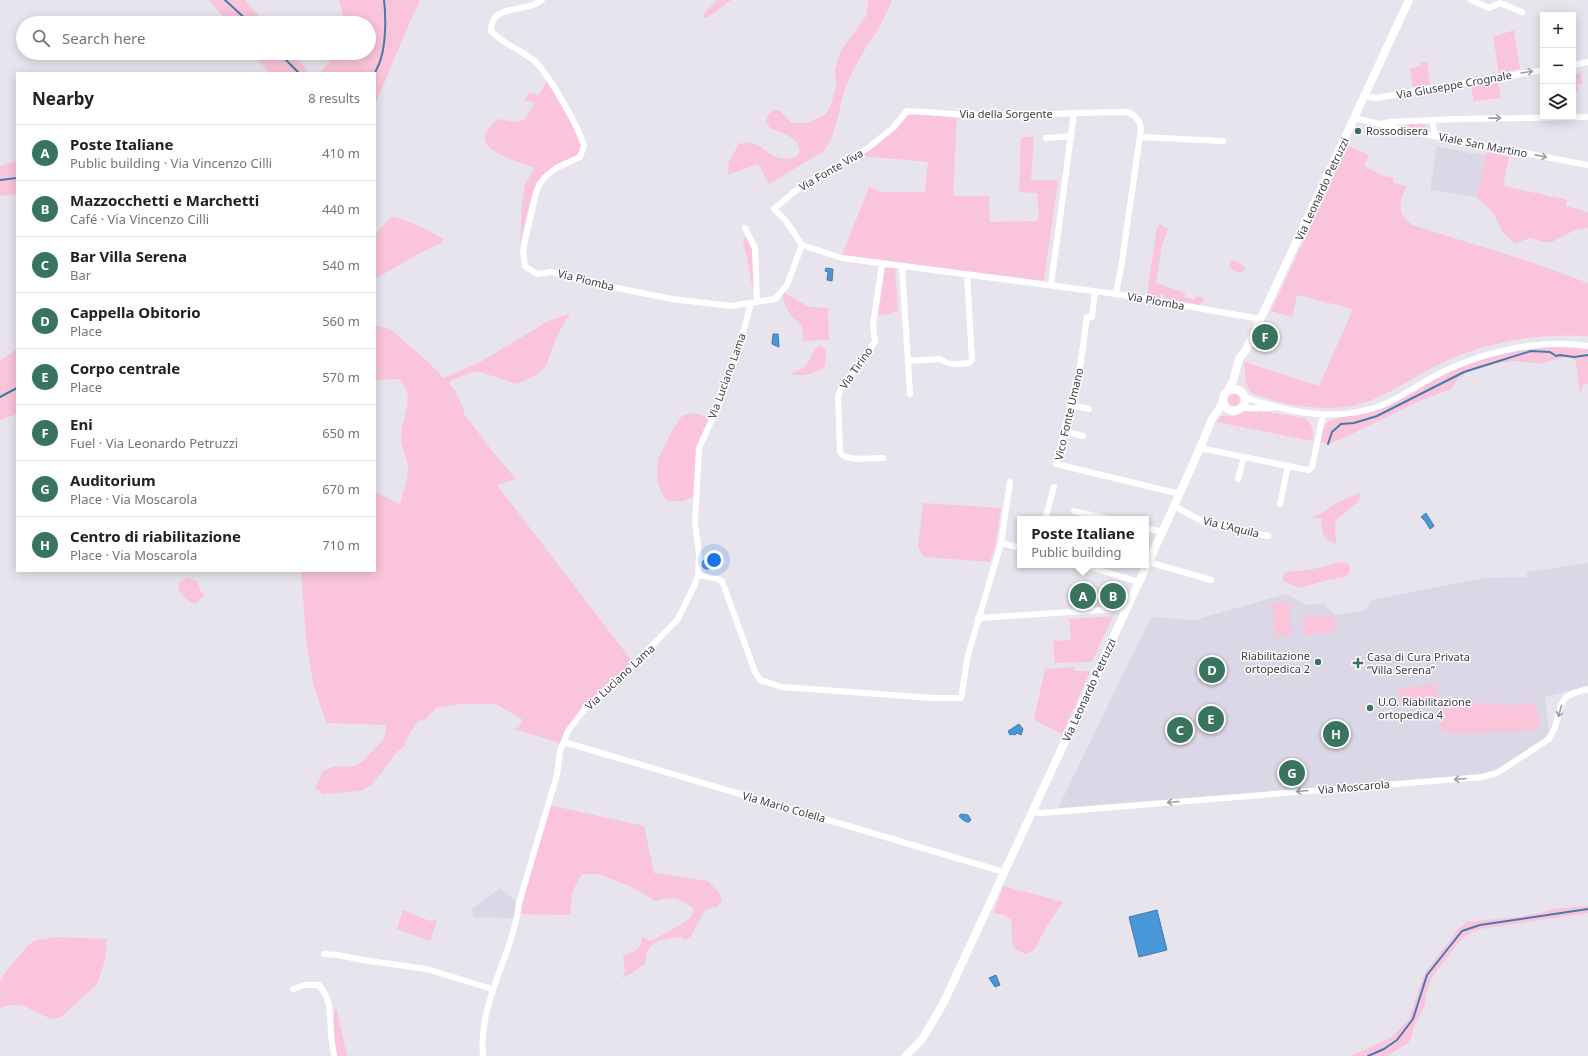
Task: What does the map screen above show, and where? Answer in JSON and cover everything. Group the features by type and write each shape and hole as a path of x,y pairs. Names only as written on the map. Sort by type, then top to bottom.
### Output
{"main road":[{"name":"Via Leonardo Petruzzi","path":"1228,390 1233,381 1239,359 1243,355 1261,320 1409,0"},
{"name":"Via Leonardo Petruzzi","path":"1242,393 1239,378 1243,355"},
{"path":"1234,389 1242,393 1245,402 1242,408 1237,411 1229,410 1223,403 1223,396 1228,390 1234,389"},
{"name":"Via Leonardo Petruzzi","path":"1149,560 1180,494 1212,419 1223,403"},
{"name":"Via Leonardo Petruzzi","path":"1205,436 1218,416 1229,410"},
{"name":"Via Leonardo Petruzzi","path":"906,1056 923,1038 936,1018 1145,568"}],"street":[{"name":"Via Piomba","path":"542,0 535,5 514,9 496,15 491,23 491,31 499,40 533,60 551,82 576,126 584,146 580,157 556,168 545,177 539,185 536,193 523,251 525,266 537,274 552,272 612,287 672,299 731,306 775,299 786,285 802,245 842,258 1116,294 1261,320"},
{"path":"1471,0 1489,8 1500,3 1522,12"},
{"path":"1576,64 1588,62"},
{"name":"Via Giuseppe Crognale","path":"1365,96 1376,98 1540,71"},
{"name":"Via della Sorgente","path":"868,148 894,127 906,111 988,116 1023,116 1074,112 1128,112 1135,116 1140,123 1140,137 1116,294"},
{"path":"1051,285 1074,112"},
{"path":"1379,124 1402,121 1456,119 1588,117"},
{"name":"Viale San Martino","path":"1354,118 1400,130 1588,165"},
{"path":"1432,120 1435,136"},
{"path":"1400,130 1402,121"},
{"path":"1046,138 1071,136"},
{"path":"1140,137 1223,141"},
{"name":"Via Fonte Viva","path":"802,245 786,221 774,209 817,176 868,148"},
{"name":"Via Luciano Lama","path":"483,1056 482,1044 484,1028 492,989 510,942 519,903 556,775 560,752 568,731 587,706 612,687 678,620 698,575 699,554 695,523 699,448 716,411 754,302 755,248 745,228"},
{"name":"Via Tirino","path":"882,264 874,325 875,342 841,389 838,396 841,455 849,458 883,458"},
{"path":"902,267 910,394"},
{"path":"908,361 940,359 944,362 952,364 969,363 972,360 967,274"},
{"name":"Vico Fonte Umano","path":"1095,291 1092,317 1087,317 1080,368 1056,464 1180,494"},
{"path":"1242,408 1254,407 1285,409 1336,416 1354,413 1384,404 1448,369 1478,358 1503,351 1538,345 1588,346"},
{"path":"1242,393 1253,400 1285,409"},
{"path":"1070,405 1089,409"},
{"path":"1200,448 1308,470 1312,467 1323,415"},
{"path":"1064,431 1083,436"},
{"path":"1238,479 1244,457"},
{"path":"1280,504 1288,466"},
{"path":"698,575 722,581 755,672 760,680 782,687 933,698 960,698 968,655 1001,543 1010,482"},
{"path":"1046,516 1054,488"},
{"name":"Via L'Aquila","path":"1174,506 1204,522 1268,536"},
{"path":"1074,511 1095,516"},
{"path":"1149,529 1162,532"},
{"path":"1001,543 1017,547"},
{"path":"1149,562 1211,580"},
{"path":"1093,568 1139,582"},
{"path":"978,618 1119,609 1125,611"},
{"name":"Via Moscarola","path":"1032,812 1042,813 1482,777 1497,773 1549,739 1553,733 1561,705 1566,697 1588,688"},
{"name":"Via Mario Colella","path":"564,742 1004,872"},
{"path":"324,954 337,954 368,961 426,969 492,989"},
{"path":"293,989 305,985 319,985 325,993 330,1007 334,1056"}],"shaded area":[{"path":"208,0 245,0 259,16 223,16"},
{"path":"339,0 420,0 376,103 376,72 321,72 331,60 376,60 376,16 343,16"},
{"path":"717,0 731,0 707,18 702,16"},
{"path":"869,0 892,0 879,28 850,76 844,92 833,135 824,151 769,184 758,164 728,175 729,161 739,144 752,143 776,157 796,157 800,151 797,142 786,134 770,128 766,122 768,115 774,110 780,111 792,123 808,123 826,114 830,107 836,87 835,70 840,52 866,16"},
{"path":"1514,30 1520,69 1499,73 1493,37"},
{"path":"259,60 298,60 308,72 268,72"},
{"path":"1427,61 1430,84 1413,87 1410,69 1420,66 1420,63"},
{"path":"1580,73 1582,83 1577,84 1578,91 1576,91 1576,74"},
{"path":"546,80 576,129 581,144 580,154 541,179 531,197 520,243 522,204 525,184 535,168 510,159 491,149 487,145 484,136 492,124 499,119 516,122 525,119 535,102 525,101 528,93 539,95 545,85"},
{"path":"1498,81 1501,98 1474,101 1471,86"},
{"path":"920,114 957,118 953,196 989,196 990,222 1037,221 1039,217 1037,193 1019,192 1021,137 1034,137 1031,180 1058,180 1044,281 842,255 869,187 881,192 925,192 928,162 862,156 861,154 895,130 908,115"},
{"path":"1409,124 1421,124 1426,126 1428,132 1407,127"},
{"path":"1348,146 1369,155 1364,166 1383,176 1394,178 1393,183 1407,186 1402,197 1400,207 1403,216 1412,225 1531,262 1588,283 1588,336 1570,335 1534,337 1499,343 1465,353 1439,364 1381,396 1350,406 1316,408 1300,406 1283,403 1251,393 1246,384 1244,362 1319,386 1353,309 1297,295 1292,317 1271,311"},
{"path":"1437,146 1486,155 1476,197 1430,190"},
{"path":"1487,152 1509,157 1503,186 1567,200 1566,206 1588,212 1588,228 1575,230 1552,242 1545,242 1530,238 1516,243 1507,237 1502,231 1495,216 1476,197"},
{"path":"16,161 16,194 0,196 0,166"},
{"path":"391,217 398,218 424,228 443,239 441,243 416,255 376,278 376,234"},
{"path":"1160,224 1168,229 1162,245 1156,283 1185,293 1185,297 1195,300 1196,296 1204,298 1200,305 1164,298 1164,295 1161,294 1160,298 1147,295 1156,231"},
{"path":"745,238 747,238 753,248 755,289 752,287 747,257 743,245"},
{"path":"1231,261 1235,261 1240,264 1245,268 1244,271 1236,272 1232,269 1229,266"},
{"path":"885,268 895,268 898,311 892,312 892,314 878,315"},
{"path":"782,293 785,293 809,307 828,308 829,340 803,341 801,326 788,311"},
{"path":"571,313 556,338 546,366 538,374 517,384 477,371 450,381 450,385 456,391 463,407 464,414 516,479 497,485 632,661 582,709 573,720 560,743 513,729 519,727 523,720 496,704 461,704 436,708 426,719 419,721 410,732 404,746 395,754 371,785 361,791 323,794 315,788 323,771 333,767 356,766 363,761 384,739 387,725 326,723 314,686 307,648 301,572 376,572 376,492 400,504 408,472 408,464 401,435 408,394 399,379 376,380 376,325 390,329 444,378 482,361 548,321"},
{"path":"820,345 825,348 826,357 824,368 807,375 792,375 808,363 816,348"},
{"path":"1551,347 1588,349 1588,384 1583,385 1580,395 1576,362 1572,358 1565,357 1539,364 1516,361 1499,363 1469,371 1459,378 1451,389 1422,400 1339,440 1329,444 1318,442 1323,427 1332,420 1374,411 1392,403 1436,378 1470,363 1523,350"},
{"path":"16,350 16,414 0,420 0,361"},
{"path":"1234,394 1238,396 1240,400 1238,404 1234,406 1230,404 1228,400 1230,396"},
{"path":"1244,411 1257,413 1259,411 1305,418 1310,423 1312,428 1312,441 1216,422 1221,416 1235,416"},
{"path":"694,413 707,417 712,425 702,449 697,499 693,497 684,501 667,501 661,492 657,479 658,459 673,429 682,416"},
{"path":"1360,493 1359,501 1337,519 1335,524 1336,544 1328,540 1323,532 1321,519 1312,518 1324,512 1333,505"},
{"path":"923,503 1001,508 995,546 990,562 924,557 918,547"},
{"path":"1341,562 1347,563 1350,567 1349,573 1345,577 1300,588 1283,580 1283,576 1286,572 1309,570"},
{"name":"Casa di Cura Privata “Villa Serena”","path":"1588,563 1588,686 1545,697 1549,731 1542,742 1487,775 1058,808 1151,617 1195,620 1286,594 1307,605 1324,604 1335,615 1365,610 1371,600 1484,578 1527,577 1527,572"},
{"path":"188,578 198,582 200,590 205,595 197,603 191,603 179,591 179,582"},
{"path":"1289,601 1292,636 1275,637 1272,603"},
{"path":"1334,615 1335,632 1304,635 1302,618"},
{"path":"1113,616 1092,662 1055,663 1053,641 1071,640 1069,619"},
{"path":"1074,667 1075,671 1090,672 1062,734 1034,720 1045,669"},
{"path":"1437,684 1439,703 1401,707 1399,688"},
{"path":"1485,703 1513,705 1524,703 1531,704 1538,713 1538,730 1455,734 1445,732 1441,728 1440,707 1448,704"},
{"path":"549,805 644,826 654,873 708,881 719,893 722,901 717,907 705,910 691,936 685,940 682,937 668,938 656,942 648,950 646,963 631,974 622,978 625,970 623,956 639,948 642,937 650,941 678,927 688,920 694,909 684,902 676,899 667,898 655,901 632,887 599,874 583,874 572,893 571,915 520,914"},
{"path":"1003,886 1063,902 1048,924 1034,950 1027,954 1020,952 1013,946 1011,920 1005,915 994,913"},
{"path":"500,888 516,901 514,918 473,917 472,909"},
{"path":"1588,906 1588,913 1480,929 1465,936 1432,977 1426,994 1425,1005 1408,1043 1387,1056 1351,1056 1392,1037 1409,1019 1423,977 1427,970 1457,930 1467,922 1516,917 1541,913 1552,909"},
{"path":"403,910 430,921 437,920 430,941 397,929"},
{"path":"58,937 107,939 105,961 97,984 61,1017 52,1019 25,1006 10,1005 0,1008 0,982 4,974 28,945 34,941"},
{"path":"336,1007 347,1056 335,1056 332,1020"}],"water":[{"path":"826,268 833,269 832,281 827,280 828,272 825,271"},
{"path":"773,334 778,334 779,347 772,344"},
{"path":"1426,513 1434,526 1430,529 1421,517"},
{"path":"705,559 709,559 712,564 709,569 705,569 702,566 702,562"},
{"path":"1019,724 1023,729 1021,735 1017,733 1015,735 1010,735 1008,731"},
{"path":"961,814 968,815 971,820 969,822 965,821 959,816"},
{"path":"1157,910 1167,950 1139,957 1129,917"},
{"path":"996,975 1000,985 995,987 989,978"}],"waterway":[{"path":"225,0 242,16"},
{"path":"375,72 381,60 385,37 384,0"},
{"path":"286,60 298,72"},
{"path":"0,180 16,178"},
{"path":"1328,444 1332,432 1341,424 1354,423 1377,416 1464,372 1531,351 1550,352 1556,356 1560,355 1574,357 1588,355"},
{"path":"0,397 16,389"},
{"path":"1368,1056 1384,1049 1397,1040 1413,1019 1427,975 1462,931 1480,925 1588,909"}],"place":[{"name":"Rossodisera","path":"1358,131"},
{"name":"Eni","path":"1265,337"},
{"name":"Poste Italiane","path":"1083,596"},
{"name":"Mazzocchetti e Marchetti","path":"1113,596"},
{"name":"Riabilitazione ortopedica 2","path":"1318,662"},
{"name":"Casa di Cura Privata “Villa Serena”","path":"1358,663"},
{"name":"Cappella Obitorio","path":"1212,670"},
{"name":"U.O. Riabilitazione ortopedica 4","path":"1370,708"},
{"name":"Corpo centrale","path":"1211,719"},
{"name":"Bar Villa Serena","path":"1180,730"},
{"name":"Centro di riabilitazione","path":"1336,734"},
{"name":"Auditorium","path":"1292,773"}]}
